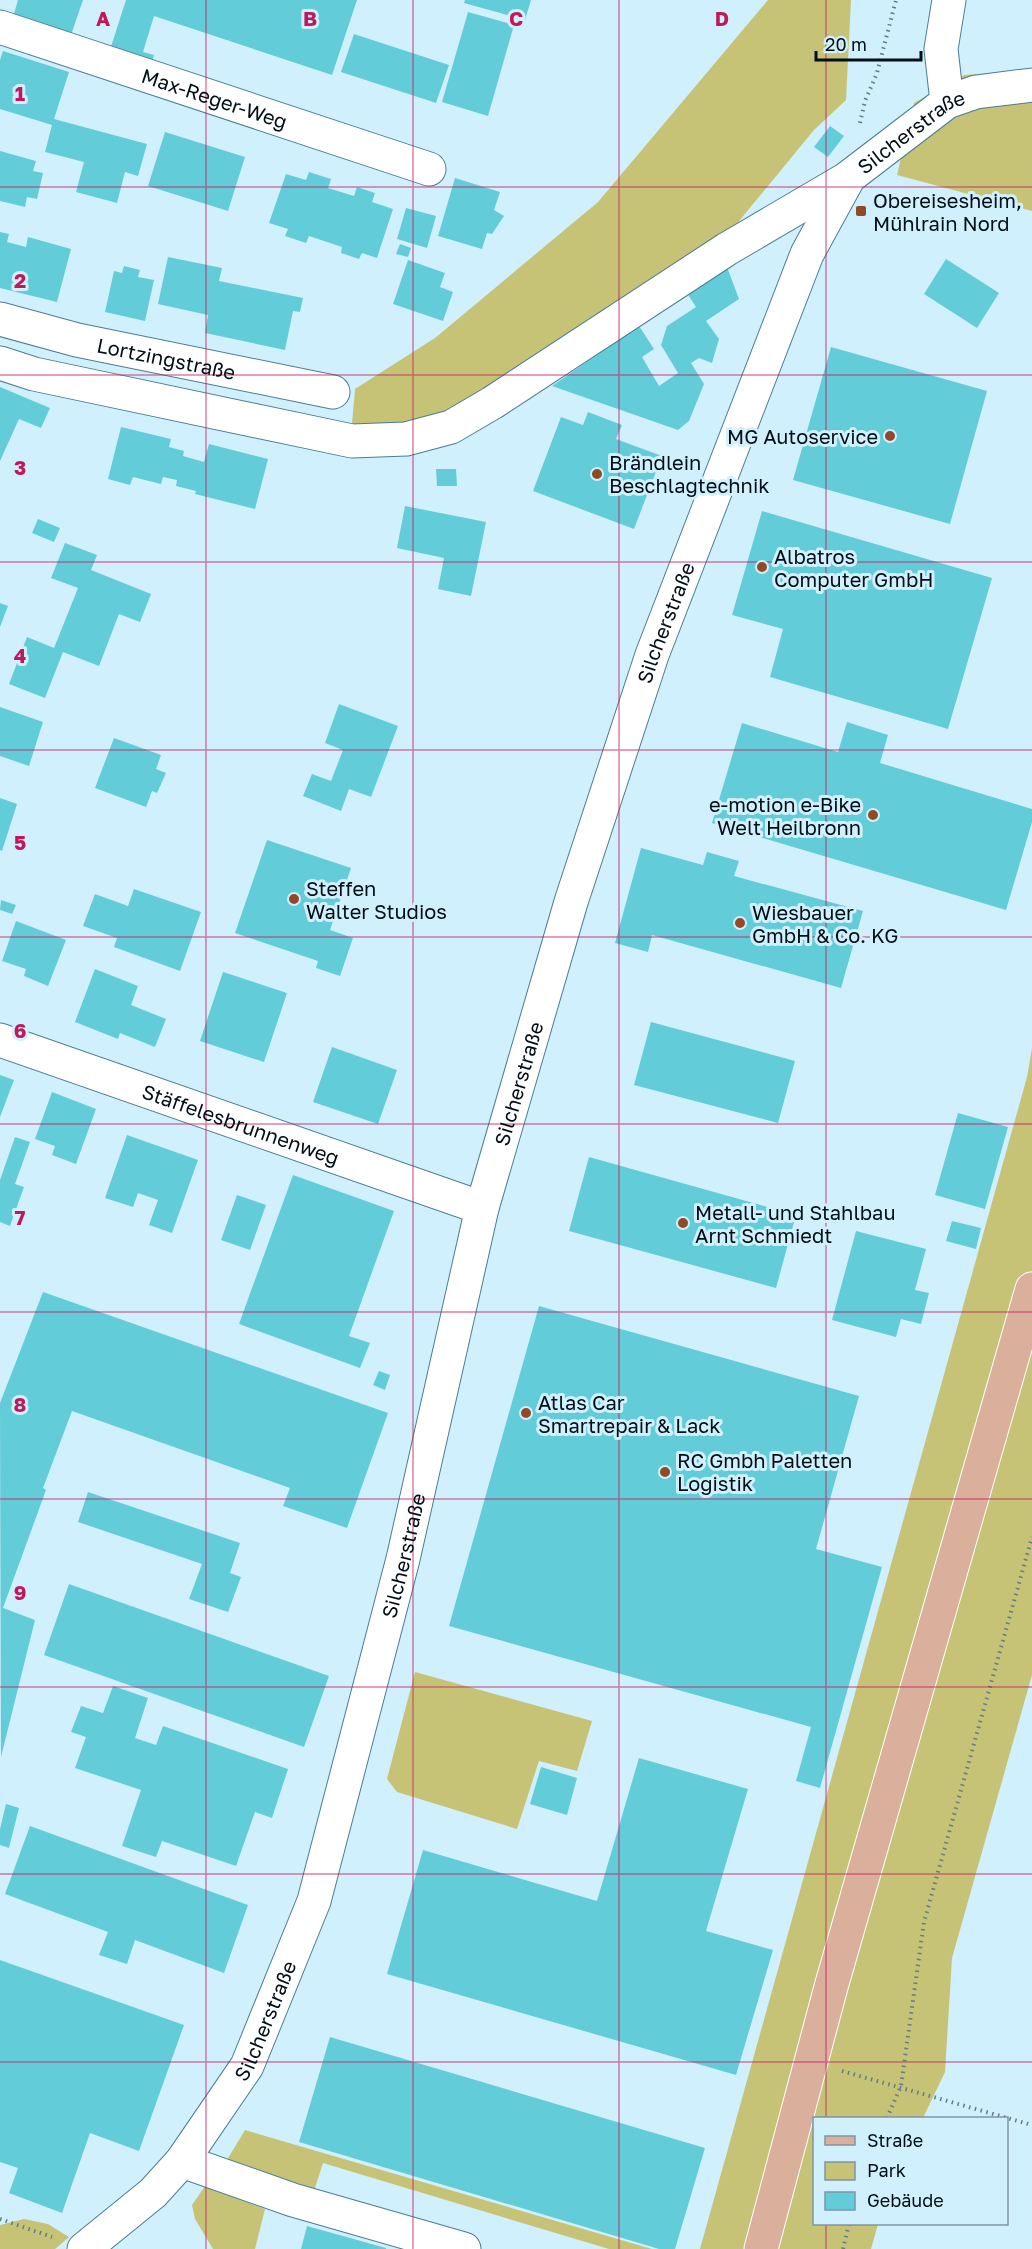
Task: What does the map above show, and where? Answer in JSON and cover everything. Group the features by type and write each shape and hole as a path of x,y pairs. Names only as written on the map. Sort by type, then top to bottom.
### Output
{"main road":[{"path":"760,2249 1032,1289"}],"street":[{"path":"946,102 941,49 949,0"},
{"name":"Max-Reger-Weg","path":"0,27 429,170"},
{"name":"Silcherstraße","path":"85,2248 153,2193 182,2161 246,2066 314,1901 403,1559 482,1208 571,902 652,655 807,254 849,177 946,102 976,92 1032,85"},
{"path":"0,363 34,374 352,441 406,440 451,427 492,403 727,249 849,177"},
{"name":"Lortzingstraße","path":"0,319 77,340 333,392"},
{"name":"Stäffelesbrunnenweg","path":"0,1040 482,1208"},
{"path":"182,2161 293,2200 464,2249"},
{"name":"Silcherstraße","path":"118,2249 153,2193"}],"path":[{"path":"849,177 865,101 877,73 896,0"},
{"path":"887,2117 900,2086 924,1922 1032,1537"},
{"path":"812,2063 1005,2117"},
{"path":"1008,2118 1032,2125"},
{"path":"0,2219 85,2248"},
{"path":"843,2249 849,2225"}],"green space":[{"path":"768,0 851,0 846,100 814,130 721,243 448,422 351,435 355,389 435,338 598,202"},
{"path":"1032,70 1032,211 897,175 914,103 964,75"},
{"path":"1032,1048 1032,1675 952,1958 945,2072 923,2117 813,2117 813,2225 878,2225 871,2249 700,2249 1027,1077"},
{"path":"415,1672 592,1721 577,1771 539,1761 517,1829 397,1792 387,1779"},
{"path":"245,2130 652,2249 609,2249 323,2163 314,2191 227,2160"},
{"path":"205,2186 265,2209 255,2249 213,2249 195,2219 192,2205"},
{"path":"24,2219 48,2224 69,2237 55,2249 0,2249 0,2225"}],"building":[{"path":"18,0 83,0 71,35 13,17"},
{"path":"126,0 357,0 332,75 154,16 143,52 154,55 148,73 107,59"},
{"path":"465,0 531,0 525,20 464,3"},
{"path":"468,12 514,25 488,116 442,102"},
{"path":"354,34 449,65 436,103 341,72"},
{"path":"3,51 69,72 54,119 147,144 138,176 125,172 117,203 76,192 84,162 45,152 52,125 0,109 0,60"},
{"path":"830,126 844,136 828,157 814,147"},
{"path":"165,132 245,157 228,211 148,186"},
{"path":"0,151 36,161 33,171 43,173 37,199 27,197 25,207 0,201"},
{"path":"309,172 331,179 328,188 354,196 357,187 375,193 372,202 393,209 377,258 362,253 359,259 341,253 342,247 309,236 306,243 285,236 288,229 269,223 286,174 306,180"},
{"path":"455,178 500,192 494,210 504,216 492,234 487,233 482,249 438,236"},
{"path":"406,208 436,216 427,248 397,239"},
{"path":"0,232 9,234 7,242 26,247 28,237 71,249 57,302 0,288"},
{"path":"400,244 411,248 408,257 396,254"},
{"path":"168,257 222,268 219,281 303,298 300,312 293,311 285,350 205,333 208,315 158,304"},
{"path":"946,259 999,293 977,328 924,294"},
{"path":"408,260 445,273 440,287 453,292 443,321 393,304"},
{"path":"124,266 140,270 138,277 154,280 145,321 105,312 114,271 122,273"},
{"path":"727,267 739,299 706,321 719,339 712,363 699,358 691,363 704,384 689,421 678,430 552,386 639,326 654,349 642,357 659,386 678,373 661,345 667,326 696,307 687,293"},
{"name":"MG Autoservice","path":"831,347 987,391 950,524 793,480"},
{"path":"0,387 50,408 41,428 19,419 0,461"},
{"name":"Brändlein Beschlagtechnik","path":"588,412 622,425 616,439 662,456 634,529 533,491 561,417 583,425"},
{"path":"121,427 171,439 169,447 184,451 183,456 204,462 209,444 268,459 255,509 195,494 196,491 176,486 177,480 163,477 161,484 133,477 130,485 108,479"},
{"path":"436,469 456,469 457,486 437,486"},
{"path":"405,506 486,522 471,596 438,589 444,558 397,548"},
{"path":"762,511 992,578 948,729 770,677 783,629 732,615"},
{"path":"38,519 60,528 54,542 32,533"},
{"path":"65,543 97,555 91,570 151,594 140,622 119,614 99,666 63,652 45,698 9,684 27,637 54,648 78,588 51,578"},
{"path":"0,603 8,606 0,627"},
{"path":"339,704 398,726 371,797 349,789 341,811 303,796 312,774 331,781 343,750 325,743"},
{"path":"0,707 43,722 29,766 0,756"},
{"name":"e-motion e-Bike Welt Heilbronn","path":"847,722 888,735 880,763 1032,809 1032,822 1006,910 712,823 742,723 838,752"},
{"path":"114,738 161,755 156,769 166,773 157,793 152,791 146,807 95,788"},
{"path":"0,798 17,804 2,851 0,850"},
{"name":"Steffen Walter Studios","path":"267,840 351,868 330,930 353,938 340,976 316,968 318,961 235,933"},
{"name":"Wiesbauer GmbH & Co. KG","path":"641,848 703,865 707,852 739,861 734,876 863,911 841,988 652,935 648,952 615,943"},
{"path":"134,889 201,912 180,971 114,947 117,938 83,926 95,894 128,906"},
{"path":"1,900 16,905 12,914 0,910"},
{"path":"16,921 66,940 48,986 24,976 26,969 2,961"},
{"path":"95,969 138,986 131,1005 166,1019 155,1047 120,1033 118,1039 75,1022"},
{"path":"223,972 287,993 264,1062 200,1041"},
{"path":"651,1022 795,1061 778,1123 634,1085"},
{"path":"332,1047 397,1070 378,1124 313,1102"},
{"path":"0,1075 14,1080 0,1117"},
{"path":"52,1092 96,1109 76,1164 52,1155 55,1146 35,1139"},
{"path":"958,1113 1008,1127 985,1209 935,1195"},
{"path":"127,1135 198,1160 172,1233 149,1225 158,1200 138,1193 133,1207 105,1198"},
{"path":"15,1137 30,1142 15,1184 24,1187 10,1226 0,1222 0,1180"},
{"name":"Metall- und Stahlbau Arnt Schmiedt","path":"589,1157 796,1215 776,1288 569,1231"},
{"path":"293,1175 394,1211 349,1336 370,1343 360,1368 239,1324"},
{"path":"237,1195 266,1205 250,1250 221,1240"},
{"path":"952,1221 981,1228 976,1249 946,1241"},
{"path":"856,1231 926,1249 915,1290 929,1293 921,1324 901,1319 896,1337 832,1320"},
{"path":"43,1292 388,1413 347,1528 283,1506 290,1488 72,1411 43,1488 46,1490 3,1608 35,1620 1,1757 0,1403"},
{"name":"RC Gmbh Paletten Logistik","path":"539,1306 859,1396 816,1549 882,1567 820,1788 796,1781 811,1727 449,1626"},
{"path":"379,1371 390,1375 385,1390 373,1385"},
{"path":"88,1492 240,1543 230,1573 241,1577 228,1612 189,1599 202,1564 78,1522"},
{"path":"69,1584 329,1676 304,1747 44,1655"},
{"path":"113,1686 148,1698 135,1738 156,1745 163,1726 288,1769 272,1818 255,1812 236,1866 162,1841 156,1857 122,1846 141,1790 75,1768 86,1737 71,1732 81,1706 103,1713"},
{"path":"639,1758 748,1789 706,1931 773,1950 736,2075 387,1974 423,1850 597,1901"},
{"path":"541,1767 577,1778 567,1815 530,1804"},
{"path":"6,1804 19,1808 9,1848 0,1845 0,1829"},
{"path":"30,1826 248,1905 224,1973 135,1940 127,1964 99,1955 108,1932 5,1894"},
{"path":"0,1960 184,2025 139,2151 90,2133 62,2213 9,2193 18,2168 0,2162"},
{"path":"330,2037 705,2148 675,2249 659,2249 299,2142"},
{"path":"307,2226 386,2248 386,2249 301,2249"}],"place":[{"name":"Obereisesheim, Mühlrain Nord","path":"861,211"},
{"name":"MG Autoservice","path":"890,436"},
{"name":"Brändlein Beschlagtechnik","path":"597,474"},
{"name":"Albatros Computer GmbH","path":"762,567"},
{"name":"e-motion e-Bike Welt Heilbronn","path":"873,815"},
{"name":"Steffen Walter Studios","path":"294,899"},
{"name":"Wiesbauer GmbH & Co. KG","path":"740,923"},
{"name":"Metall- und Stahlbau Arnt Schmiedt","path":"683,1223"},
{"name":"Atlas Car Smartrepair & Lack","path":"526,1413"},
{"name":"RC Gmbh Paletten Logistik","path":"665,1472"}]}
